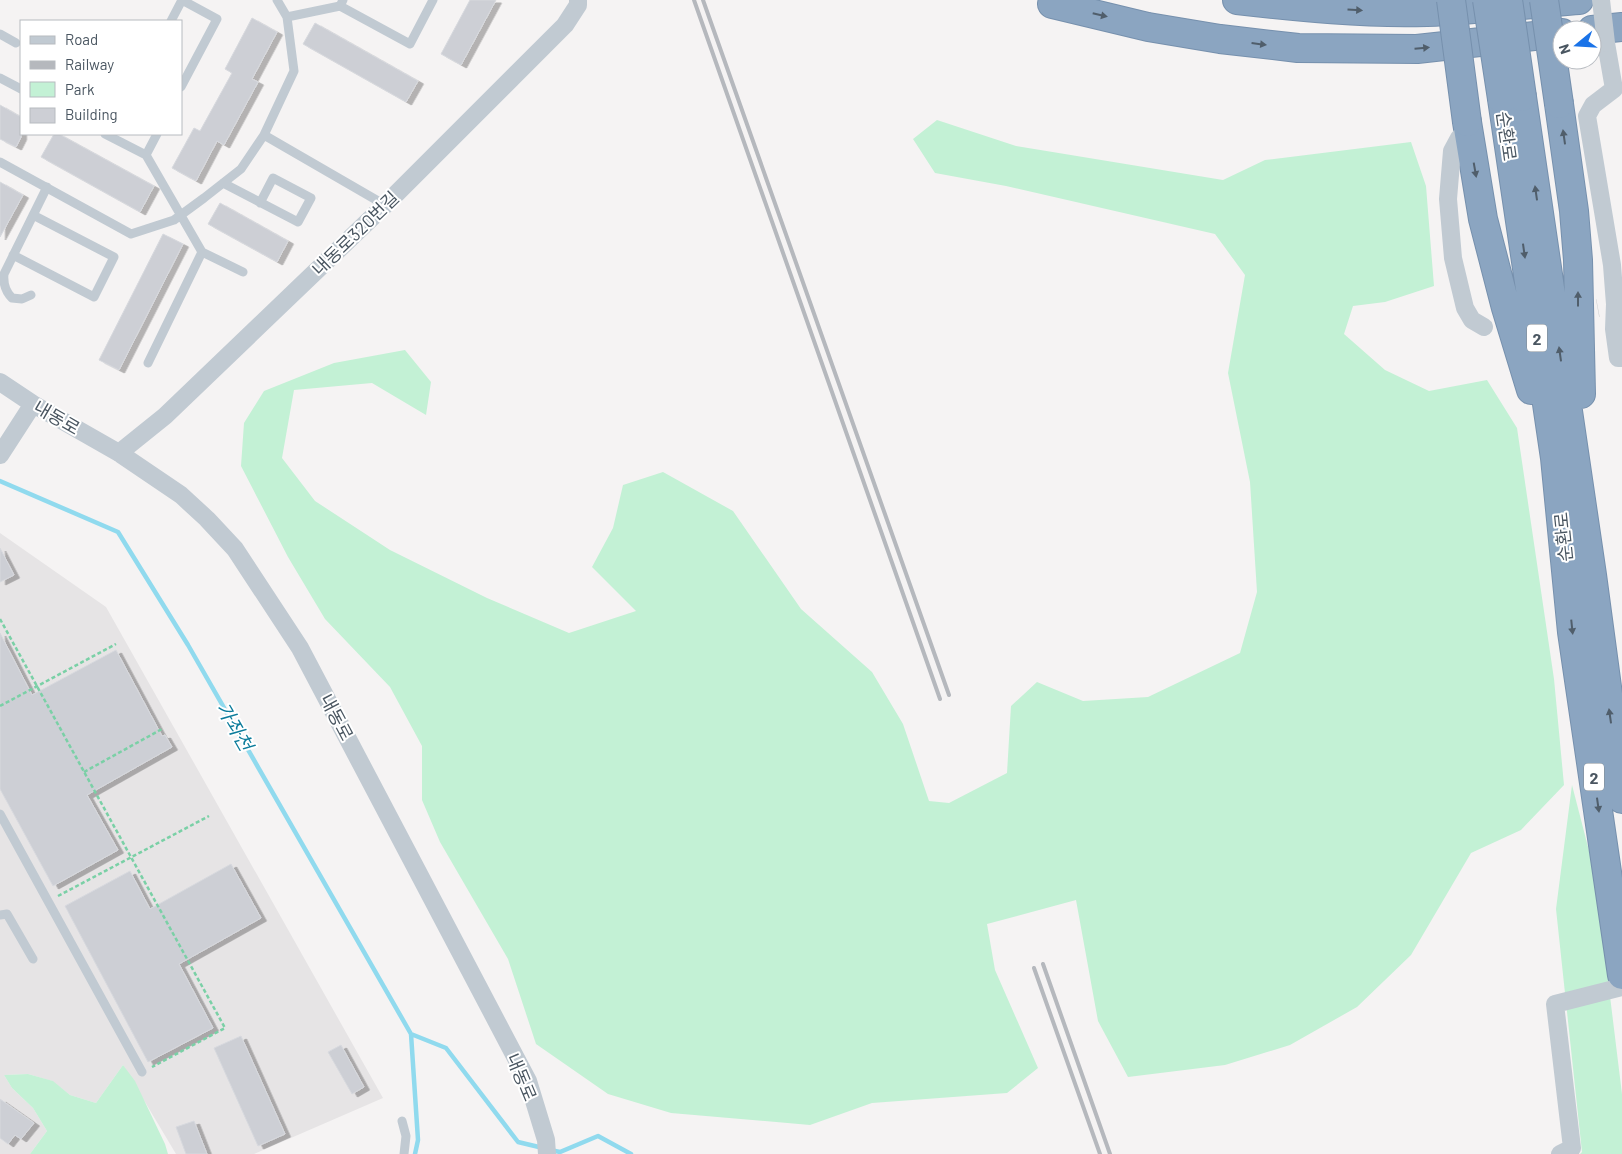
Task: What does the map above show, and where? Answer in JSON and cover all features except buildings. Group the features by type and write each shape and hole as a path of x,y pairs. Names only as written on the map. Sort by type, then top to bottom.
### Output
{"highway":[{"path":"1237,0 1276,5 1426,12 1579,0"},
{"path":"1450,0 1467,125 1483,220 1506,308 1534,399 1579,576"},
{"path":"1487,0 1512,98"},
{"path":"1508,0 1512,98"},
{"path":"1544,0 1574,211 1578,260 1581,394 1579,576"},
{"path":"1052,4 1148,27 1220,39 1298,48 1417,49 1552,35"},
{"name":"순환로","path":"1512,98 1555,458 1622,799"},
{"name":"순환로","path":"1579,576 1572,632 1622,975"}],"street":[{"name":"내동로320번길","path":"119,453 165,416 385,204 565,25 578,5 578,0"},
{"path":"1601,0 1618,87 1593,105 1587,116 1612,265 1606,306 1614,329 1618,358 1622,358"},
{"path":"1467,125 1452,151 1448,199 1452,248 1465,308 1472,320 1484,327"},
{"name":"내동로","path":"0,382 33,404 119,453 181,495 235,549 300,648 528,1081 546,1147"},
{"path":"3,451 33,404"},
{"path":"1560,1154 1572,1148 1555,1004 1622,987"}],"lane":[{"path":"172,20 182,0 217,19 182,85"},
{"path":"0,162 131,234 174,220 241,168 264,135 294,72 287,17 277,0"},
{"path":"287,17 341,3 410,44 433,0"},
{"path":"0,34 16,43"},
{"path":"0,78 20,89"},
{"path":"107,135 146,155 202,252 243,272"},
{"path":"146,155 156,135"},
{"path":"264,135 385,204"},
{"path":"223,183 298,222 311,198 273,178 260,202"},
{"path":"31,295 22,299 12,298 6,292 3,282 4,274 46,187"},
{"path":"13,255 94,297 114,256 33,215"},
{"path":"148,363 202,252"},
{"path":"0,814 142,1072"},
{"path":"0,914 7,914 33,959"},
{"path":"402,1121 406,1136 404,1154"}],"path":[{"path":"0,619 225,1028 142,1072"},
{"path":"0,706 116,644"},
{"path":"84,772 162,729"},
{"path":"48,902 209,816"}],"shaded area":[{"path":"0,533 106,607 383,1098 254,1154 176,1154 123,1065 96,1103 70,1095 52,1081 28,1074 4,1075 12,1088 33,1108 47,1131 30,1154 0,1154"}],"green space":[{"path":"937,120 1016,146 1223,180 1265,160 1411,142 1426,186 1434,286 1385,302 1353,306 1344,334 1385,370 1429,391 1487,380 1517,428 1554,679 1564,785 1521,830 1471,853 1411,955 1357,1007 1290,1045 1225,1065 1128,1077 1098,1021 1076,900 987,924 995,970 1038,1068 1007,1093 872,1103 810,1125 671,1113 608,1094 536,1044 508,959 440,842 422,800 422,746 390,687 325,619 288,557 241,466 244,423 264,391 334,363 405,350 431,382 426,415 372,383 294,390 282,458 315,501 390,550 487,598 569,633 636,611 592,567 613,528 623,485 663,472 733,511 801,609 872,672 903,724 929,801 949,803 1007,773 1011,706 1037,682 1083,701 1148,697 1240,653 1257,592 1250,482 1228,373 1245,275 1215,234 1006,186 935,173 913,139"},
{"path":"1572,785 1595,874 1622,1094 1622,1154 1580,1154 1582,1152 1556,909"},
{"path":"123,1065 135,1081 168,1154 30,1154 47,1131 33,1108 12,1088 4,1075 28,1074 53,1081 70,1095 96,1103"}],"waterway":[{"name":"가좌천","path":"0,481 118,532 188,645 411,1034 418,1140 415,1154"},
{"path":"411,1034 446,1048 518,1142 543,1148"},
{"path":"550,1150 560,1152 598,1136 631,1154"}],"tunnel":[{"path":"1571,313 1598,308"}],"railway":[{"path":"694,0 940,699"},
{"path":"703,0 949,695"},
{"path":"1043,964 1110,1154"},
{"path":"1034,968 1100,1154"}]}
